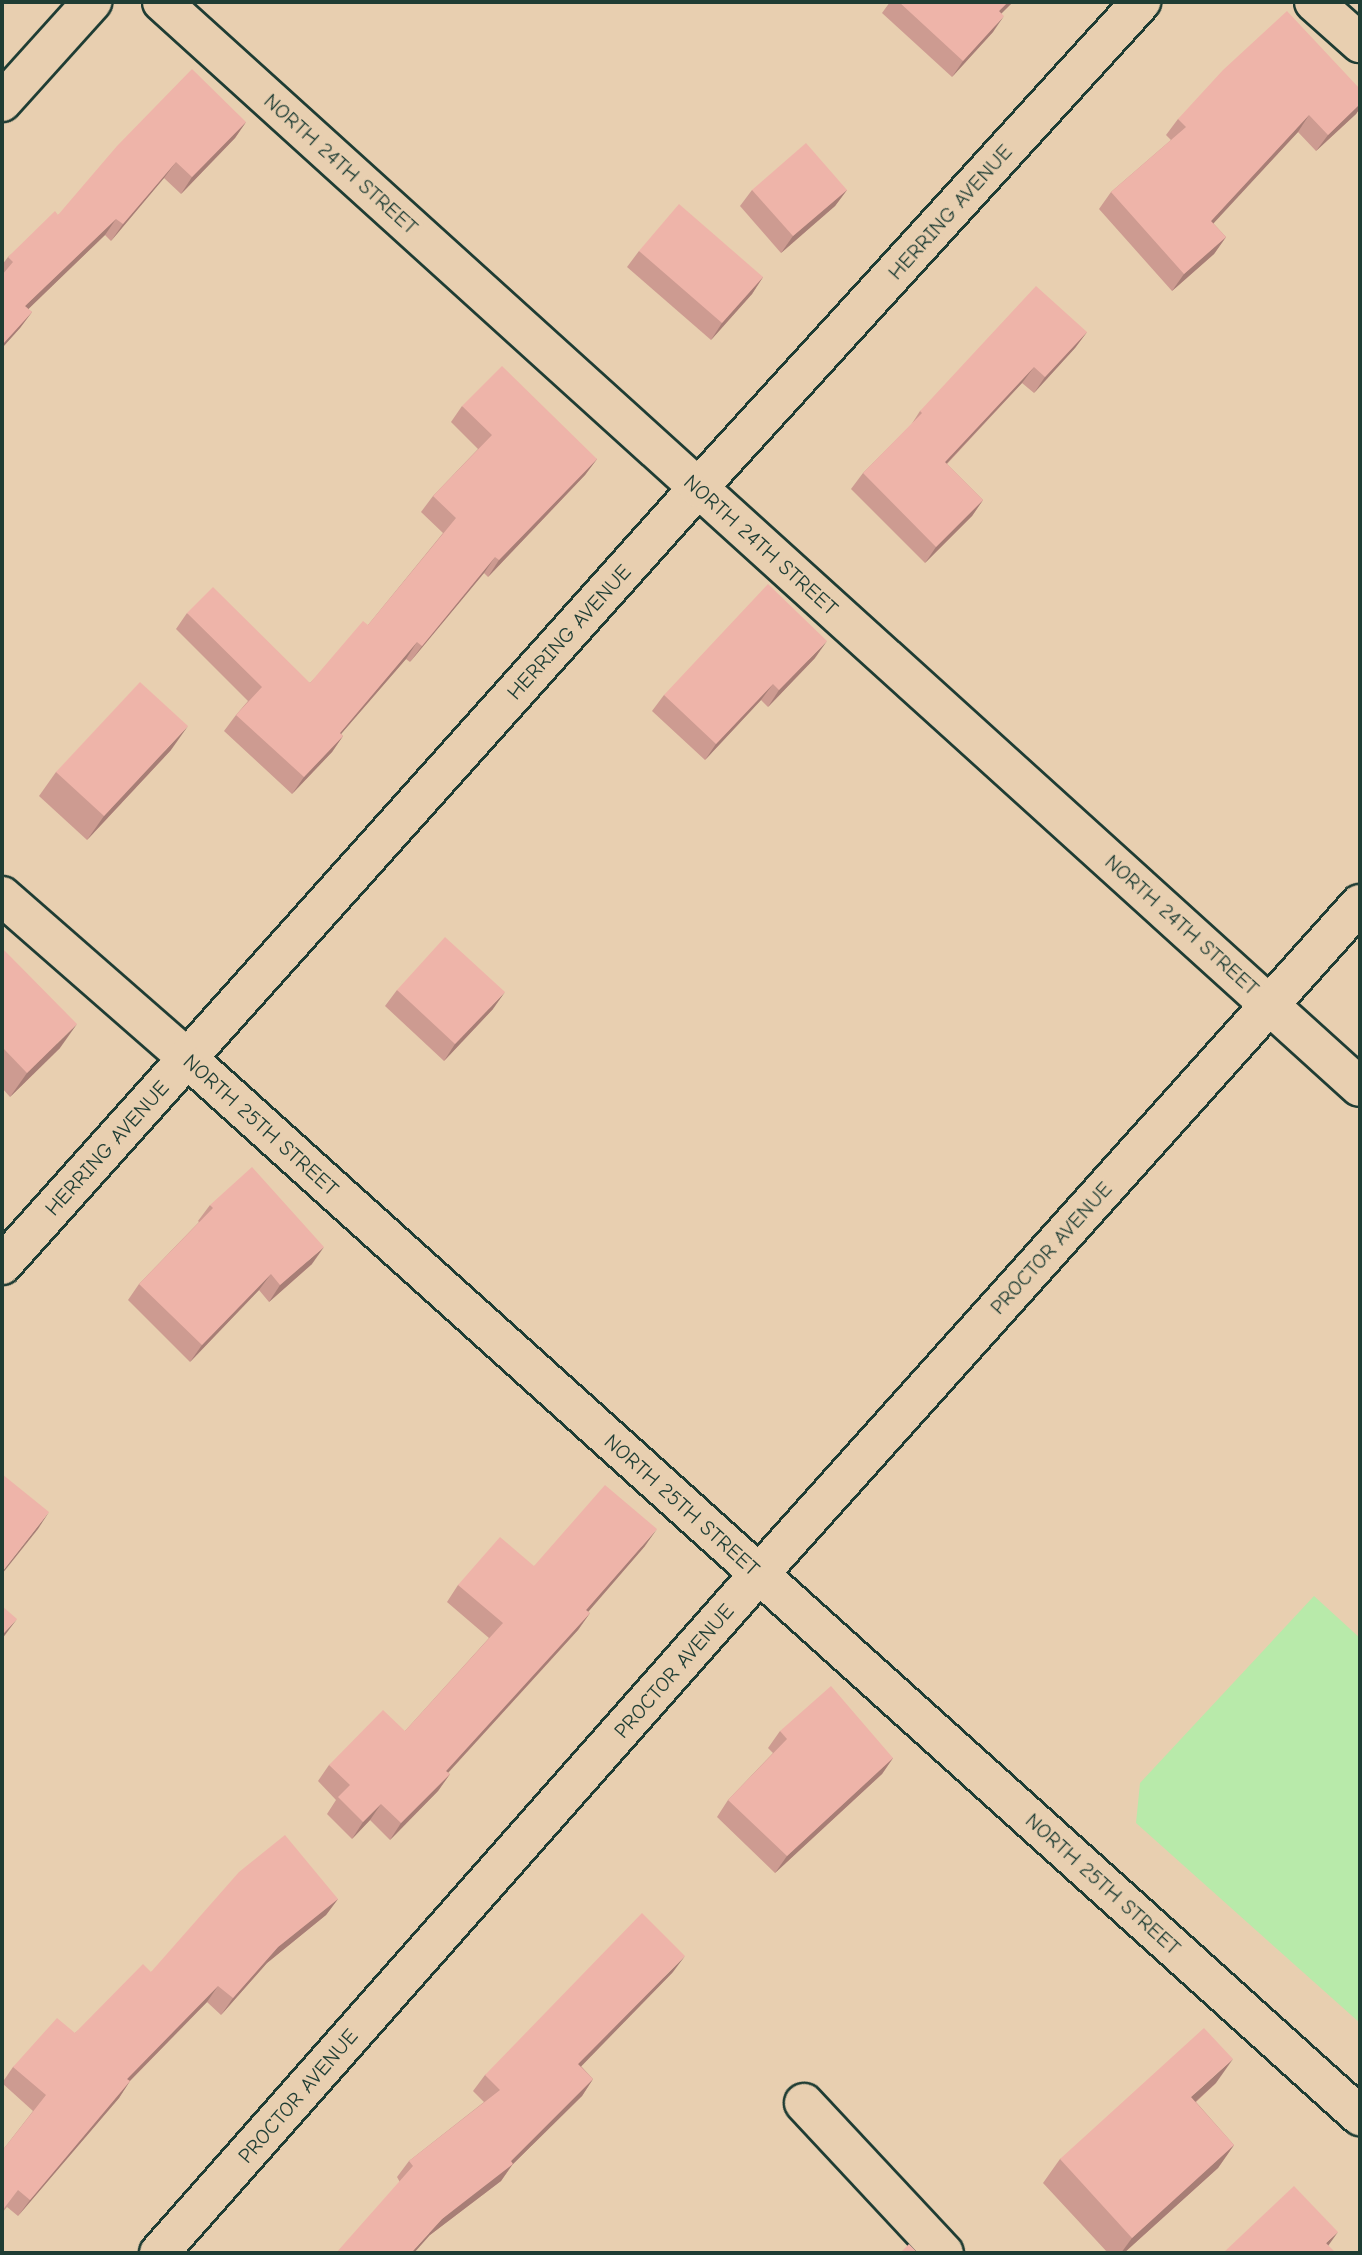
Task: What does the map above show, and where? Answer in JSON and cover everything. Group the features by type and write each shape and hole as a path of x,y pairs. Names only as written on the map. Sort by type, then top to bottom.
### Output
{"street":[{"path":"2,102 92,2"},
{"name":"NORTH 24TH STREET","path":"162,2 1360,1087"},
{"name":"HERRING AVENUE","path":"2,1265 698,488 1141,2"},
{"path":"1314,2 1360,43"},
{"name":"NORTH 25TH STREET","path":"2,896 187,1058 1360,2116"},
{"name":"PROCTOR AVENUE","path":"159,2253 759,1574 1360,904"},
{"path":"804,2103 944,2253"}],"green space":[{"path":"1314,1596 1360,1638 1360,2023 1136,1823 1140,1783"}],"building":[{"path":"899,2 1008,2 999,11 1004,16 963,61"},
{"path":"1287,11 1360,89 1360,104 1328,135 1309,115 1211,221 1226,237 1184,274 1111,192 1186,127 1178,119 1223,70"},
{"path":"192,69 246,122 192,177 176,162 123,224 116,219 25,306 32,312 2,345 2,275 13,262 8,257 55,211 58,215 117,146"},
{"path":"806,143 847,190 793,236 752,190"},
{"path":"679,204 763,277 722,323 639,251"},
{"path":"1036,286 1087,332 1045,377 1034,367 945,462 983,500 936,547 863,473 922,413 920,411"},
{"path":"502,366 597,459 499,560 495,557 422,646 417,642 340,733 343,736 304,777 236,715 262,687 187,613 213,587 310,683 363,621 368,625 456,518 433,496 492,435 462,406"},
{"path":"768,584 827,641 779,690 773,684 716,744 664,695"},
{"path":"140,682 188,726 104,816 56,772"},
{"path":"445,937 505,992 455,1044 397,990"},
{"path":"2,948 77,1024 27,1073 2,1047"},
{"path":"252,1167 324,1247 280,1285 271,1274 202,1345 139,1284 213,1208 210,1205"},
{"path":"2,1474 49,1512 2,1572"},
{"path":"605,1485 657,1529 586,1610 590,1613 446,1771 450,1774 401,1823 381,1804 363,1822 338,1797 350,1785 329,1765 383,1710 405,1731 503,1623 458,1585 500,1537 534,1566"},
{"path":"2,1606 17,1619 2,1635"},
{"path":"831,1686 893,1758 787,1856 728,1800 787,1739 780,1731"},
{"path":"285,1835 338,1899 278,1947 233,1998 218,1986 127,2079 130,2081 30,2200 18,2190 2,2211 2,2151 46,2095 13,2067 57,2018 75,2033 143,1964 151,1972 239,1872"},
{"path":"642,1913 685,1956 578,2064 593,2079 511,2161 513,2164 442,2219 411,2253 336,2253 413,2166 409,2161 500,2090 485,2075"},
{"path":"1204,2028 1233,2059 1191,2097 1234,2145 1132,2238 1060,2159"},
{"path":"1294,2186 1338,2232 1326,2243 1336,2253 1223,2253"},
{"path":"909,2244 918,2253 900,2253"}]}
